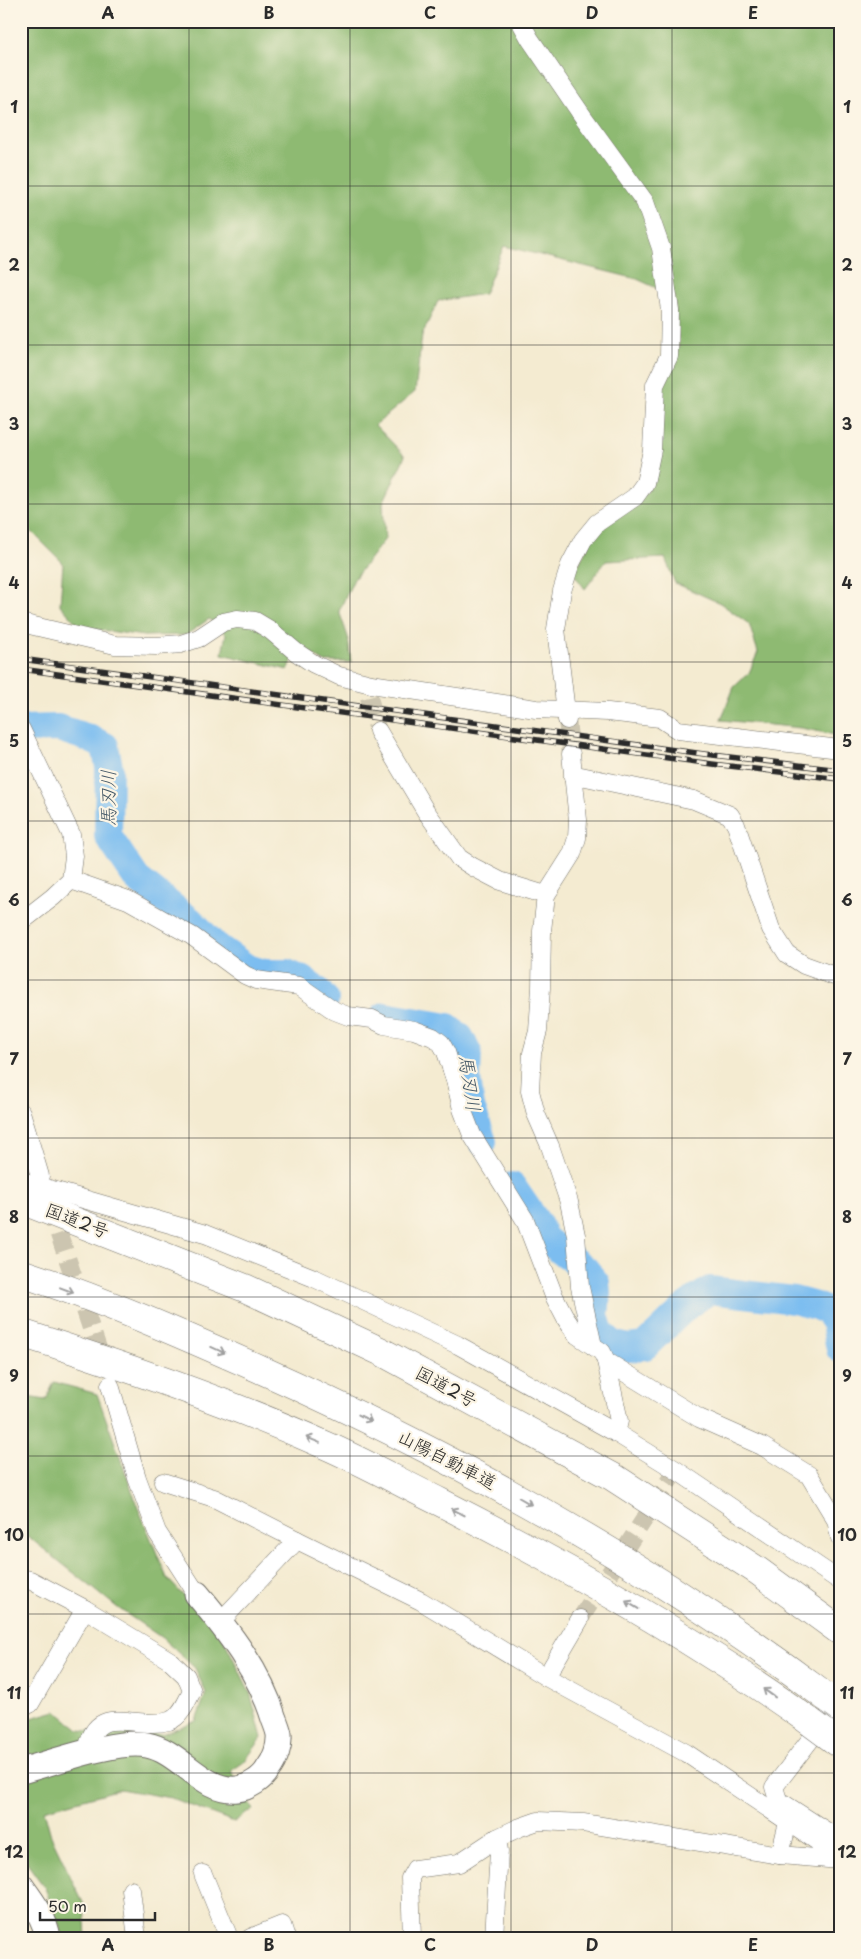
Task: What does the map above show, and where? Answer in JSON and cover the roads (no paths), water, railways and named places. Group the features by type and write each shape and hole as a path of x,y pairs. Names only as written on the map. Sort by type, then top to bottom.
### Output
{"highway":[{"name":"国道2号","path":"21,1200 245,1288 382,1352 613,1477 758,1571 840,1631"},
{"name":"山陽自動車道","path":"21,1273 210,1347 336,1404 501,1488 620,1556 772,1656 835,1702"},
{"path":"21,1333 139,1373 237,1409 326,1445 488,1527 612,1593 687,1638 763,1688 840,1744"}],"street":[{"path":"520,21 578,110 645,202 661,248 670,310 669,356 655,385 652,450 645,483 635,497 597,523 583,540 570,565 562,591 556,629 566,715"},
{"path":"21,623 115,645 156,646 181,644 199,638 223,622 237,619 255,621 270,630 296,652 314,664 370,690 536,709 566,715 608,712 660,718 678,730 840,749"},
{"path":"21,729 71,834 74,856 71,880 21,922"},
{"path":"378,731 425,810 459,858 500,881 546,895"},
{"path":"571,754 578,820 577,838 572,854 546,895 542,931 538,1031 532,1052 530,1091 536,1114 550,1146 569,1202 576,1235 580,1287 594,1346"},
{"path":"573,777 580,776 694,800 730,815 736,825 770,929 787,954 804,965 840,978"},
{"path":"71,880 128,900 192,936 245,975 256,980 299,986 334,1011 348,1016 372,1019 384,1025 414,1030 433,1037 441,1044 446,1052 456,1080 462,1109 472,1135 525,1220 554,1296 566,1319 577,1335 602,1352 606,1361 619,1421 616,1432"},
{"path":"21,1112 40,1176"},
{"path":"21,1180 205,1234 314,1278 458,1345 616,1432 676,1470 839,1580"},
{"path":"606,1361 699,1418 762,1446 809,1475 836,1520 840,1538"},
{"path":"21,1772 126,1744 147,1745 170,1753 196,1774 218,1786 238,1789 263,1778 275,1760 279,1734 270,1705 250,1665 220,1622 197,1594 157,1532 137,1478 110,1385"},
{"path":"163,1482 214,1498 420,1601 546,1677 686,1753 792,1817 840,1840"},
{"path":"220,1622 297,1540"},
{"path":"21,1578 30,1580 85,1608 170,1660 186,1676 192,1690 184,1708 170,1721 150,1723 115,1719 97,1726 89,1739 87,1753"},
{"path":"21,1707 30,1704 85,1608"},
{"path":"546,1677 580,1619"},
{"path":"835,1702 774,1787 778,1800 792,1817 826,1847 837,1860"},
{"path":"780,1855 792,1817"},
{"path":"412,1938 410,1878 415,1869 459,1863 497,1838 538,1821 582,1823 780,1855 837,1860"},
{"path":"494,1938 499,1850 497,1838"},
{"path":"203,1874 229,1938"},
{"path":"21,1886 29,1910 47,1931 48,1938"},
{"path":"131,1890 137,1938"},
{"path":"250,1938 282,1925 286,1938"}],"waterway":[{"name":"馬刃川","path":"21,729 58,728 86,737 105,746 109,767 108,836 137,879 191,921 213,944 247,968 264,973 287,973 301,979 318,991 325,999"},
{"name":"馬刃川","path":"384,1016 448,1027 460,1037 468,1052 467,1079 471,1107 483,1142"},
{"name":"馬刃川","path":"512,1186 538,1224 545,1239 585,1269 596,1283 595,1316 600,1332 613,1344 628,1348 645,1346 689,1304 710,1290 794,1300 816,1306 827,1311 835,1323 840,1349"}],"tunnel":[{"path":"369,697 378,731"},
{"path":"567,720 571,754"},
{"path":"50,1208 104,1366"},
{"path":"580,1619 676,1470"}],"railway":[{"path":"21,659 704,754 840,770"},
{"path":"21,669 712,764 840,779"}]}
